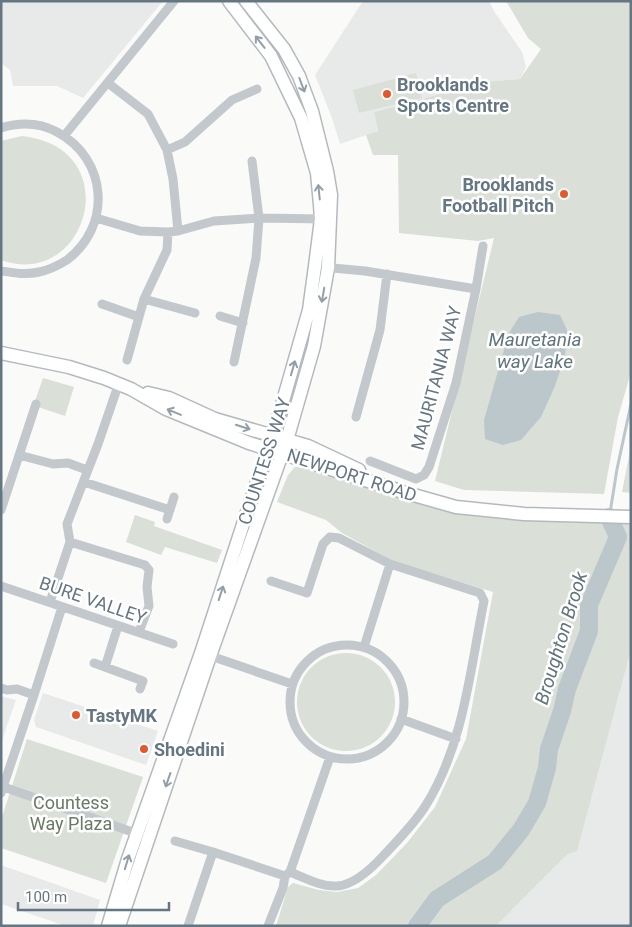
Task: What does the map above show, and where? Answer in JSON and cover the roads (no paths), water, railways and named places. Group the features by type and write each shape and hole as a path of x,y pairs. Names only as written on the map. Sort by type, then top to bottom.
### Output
{"street":[{"path":"64,136 174,1"},
{"name":"COUNTESS WAY","path":"108,926 143,835 206,654 288,440 314,346 325,219 317,173 301,118 271,56 229,1"},
{"path":"96,218 140,230 168,232 214,221 259,218 325,219 331,195 312,111 299,76 284,49 246,1"},
{"path":"108,82 148,114 167,150 173,179 178,231"},
{"path":"167,150 185,142 232,100 257,89"},
{"path":"1,128 28,124 53,130 64,136 86,158 94,172 98,195 96,218 88,237 76,253 60,265 41,272 21,274 1,271"},
{"path":"234,362 256,258 259,218 252,161"},
{"path":"127,360 144,299 167,250 168,232"},
{"name":"MAURITANIA WAY","path":"370,461 416,479 424,474 429,467 456,383 483,246"},
{"name":"COUNTESS WAY","path":"206,654 322,267"},
{"name":"MAURITANIA WAY","path":"322,267 386,274 476,289"},
{"path":"356,417 380,330 386,274"},
{"path":"144,299 195,314"},
{"path":"102,304 139,317"},
{"path":"220,316 243,323"},
{"name":"NEWPORT ROAD","path":"1,353 70,367 119,383 166,409 249,442 270,442 283,453 456,507 524,514 631,518"},
{"path":"50,602 70,542 67,524 119,383"},
{"path":"1,510 36,404"},
{"path":"270,442 288,440 308,446 403,492"},
{"path":"19,455 53,464 68,463 87,470"},
{"path":"84,482 169,514 174,497"},
{"path":"175,841 316,882 336,886 345,885 360,876 394,845 426,806 443,772 456,739 473,664 484,601 480,593 390,564 339,538 330,536 323,544 307,593 270,581"},
{"path":"70,542 145,565 149,570 147,587 149,606 139,632"},
{"path":"364,647 390,564"},
{"name":"BURE VALLEY","path":"1,586 173,644"},
{"path":"62,607 2,789 143,835"},
{"path":"105,667 118,626"},
{"path":"344,645 364,647 383,657 393,668 400,680 404,694 404,708 401,719 391,739 374,753 352,759 330,757 311,747 301,737 294,725 290,712 289,698 292,684 302,665 324,649 344,645"},
{"path":"206,654 292,684"},
{"path":"94,663 143,680 140,689"},
{"path":"1,688 17,690 34,696"},
{"path":"401,719 456,739"},
{"path":"268,926 330,757"},
{"name":"COUNTESS WAY","path":"119,926 143,835"},
{"path":"188,926 213,852"}],"water":[{"name":"Mauretania way Lake","path":"538,312 560,315 567,330 565,356 555,386 541,417 521,440 503,445 485,439 484,420 509,333 519,317"}],"waterway":[{"name":"Broughton Brook","path":"610,513 631,404"},
{"name":"Broughton Brook","path":"417,926 437,899 495,862 521,830 537,803 547,768 549,749 562,711 567,689 589,631 589,605 618,537 609,517"}],"place":[{"name":"Brooklands Sports Centre","path":"387,94"},
{"name":"Brooklands Football Pitch","path":"564,194"},
{"name":"TastyMK","path":"76,715"},
{"name":"Shoedini","path":"144,749"}],"park label":[{"name":"Countess Way Plaza","path":"71,812"}]}
